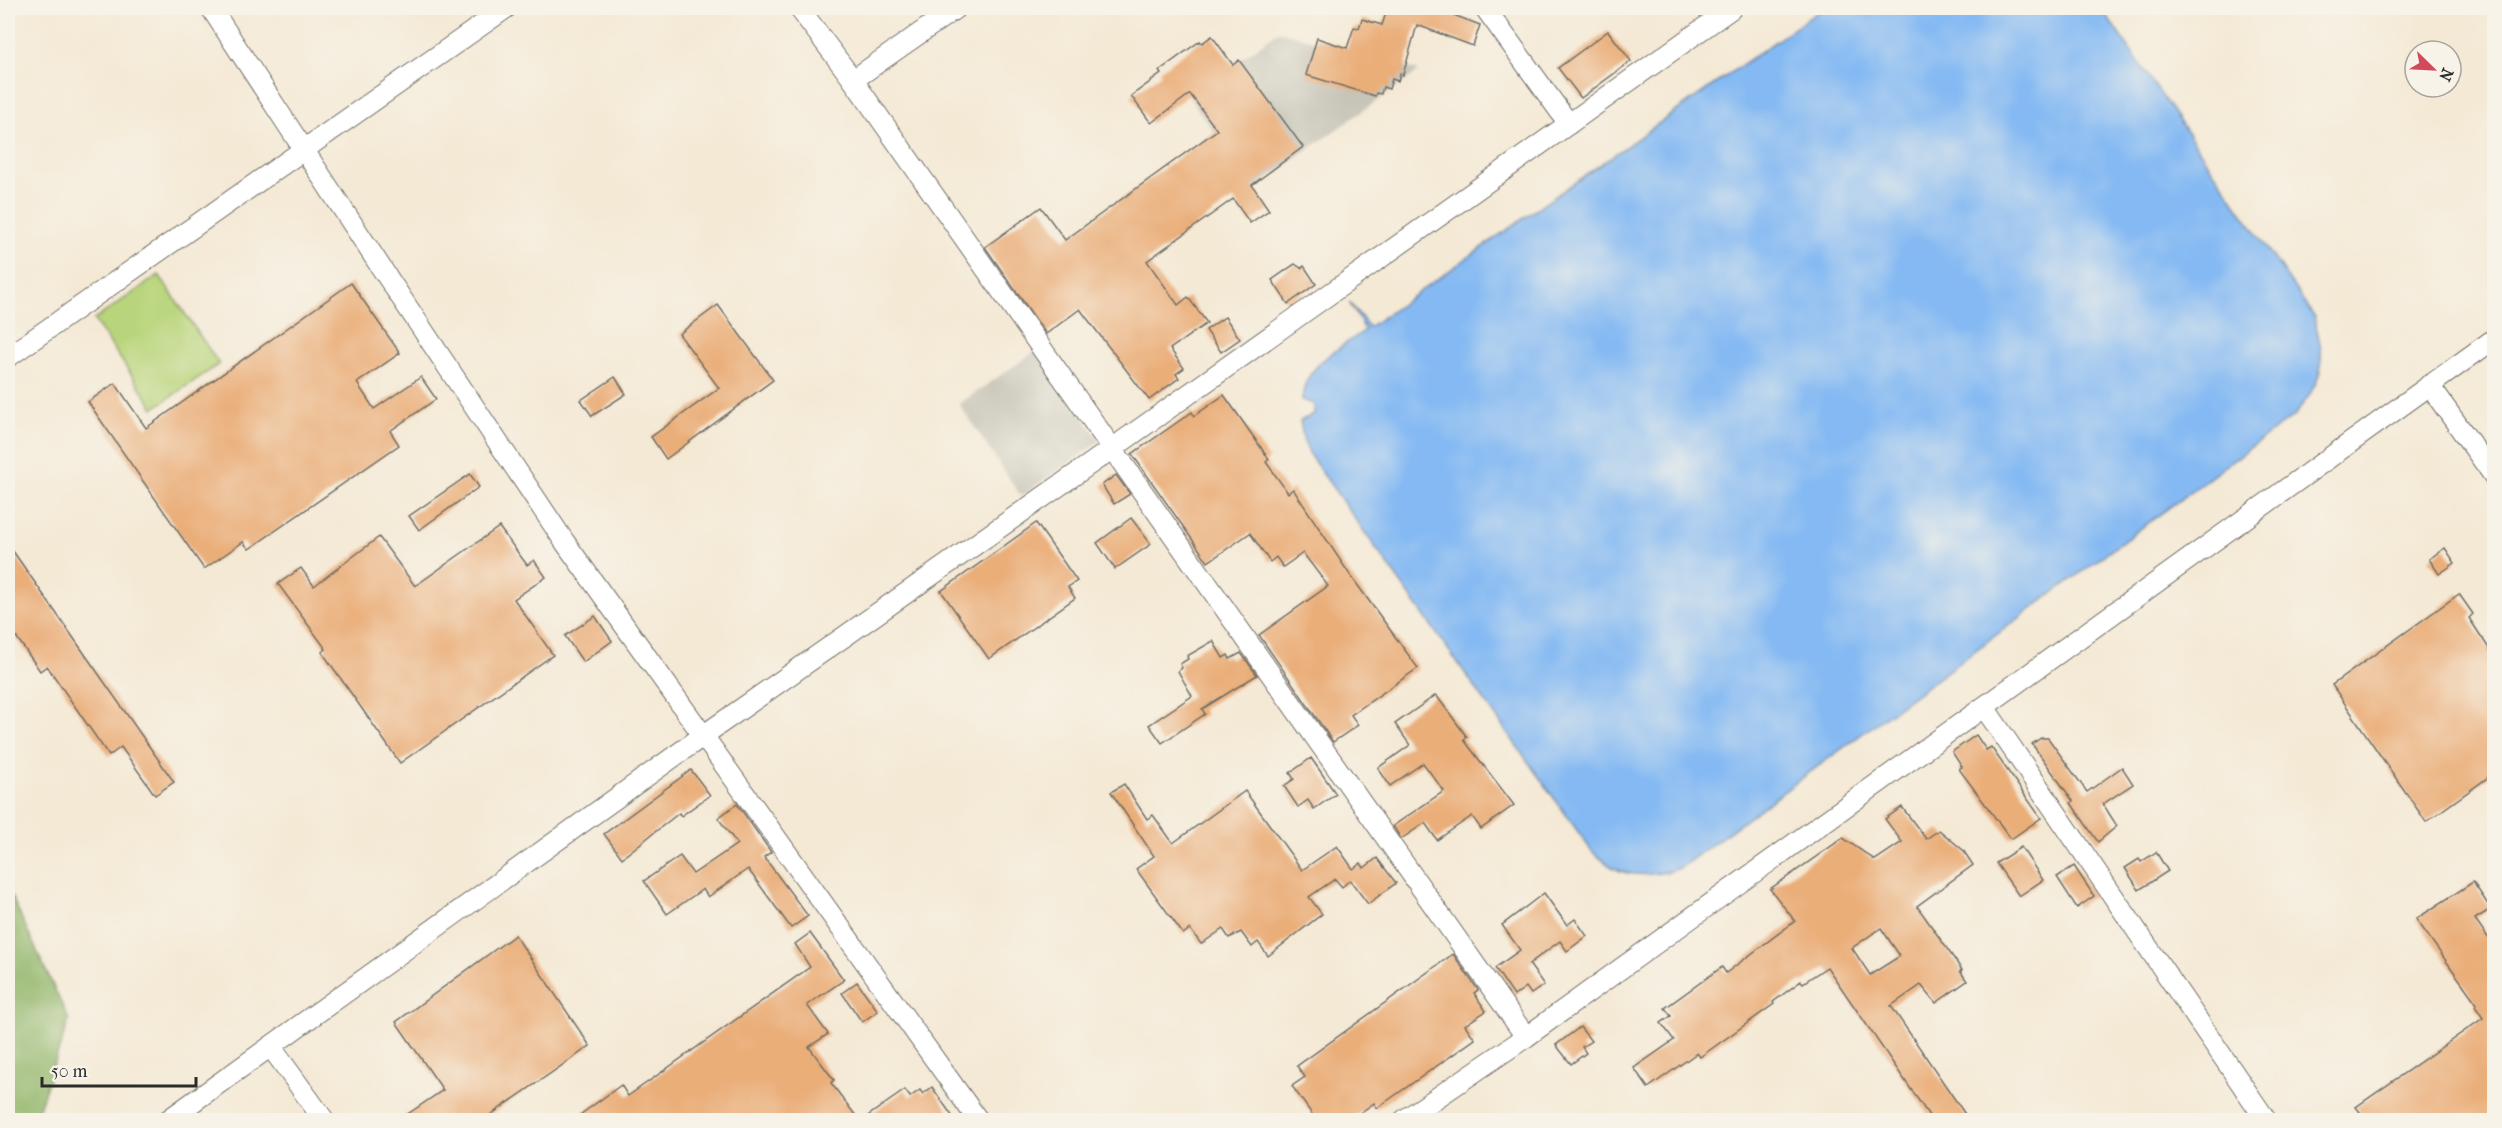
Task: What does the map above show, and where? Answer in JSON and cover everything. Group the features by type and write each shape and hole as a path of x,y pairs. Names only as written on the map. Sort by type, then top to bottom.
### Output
{"street":[{"path":"211,8 382,269 558,531 978,1120"},
{"path":"8,357 304,147 506,8"},
{"path":"799,8 853,80 1113,448 1526,1037"},
{"path":"853,80 956,8"},
{"path":"1485,8 1569,124"},
{"path":"168,1120 704,735 1113,448 1732,8"},
{"path":"1404,1120 1526,1037 2494,339"},
{"path":"2429,385 2494,477"},
{"path":"1984,707 2266,1120"},
{"path":"272,1047 324,1120"}],"shaded area":[{"path":"1279,31 1419,71 1254,188 1189,97"},
{"path":"1037,350 1100,441 1021,496 959,404"}],"green space":[{"path":"159,275 219,364 154,408 94,320"},
{"path":"8,889 69,1020 35,1120 8,1120"}],"water":[{"path":"1823,8 2101,8 2313,315 2320,345 2321,367 2313,388 2296,414 1680,868 1656,874 1629,873 1611,866 1591,850 1311,457 1304,442 1300,421 1314,414 1314,404 1302,400 1304,388 1307,379 1320,363 1365,330 1349,302 1369,327"}],"building":[{"path":"1376,8 1435,8 1480,25 1473,46 1417,25 1403,75 1400,74 1398,81 1392,79 1389,89 1383,87 1381,94 1376,93 1375,96 1306,75 1317,38 1347,48 1354,27 1359,28 1362,19 1382,25 1386,13"},
{"path":"1608,31 1631,61 1581,98 1558,68"},
{"path":"1212,36 1233,65 1239,60 1303,147 1252,185 1269,210 1250,223 1233,199 1147,261 1178,305 1188,297 1207,323 1170,349 1184,368 1176,374 1179,378 1149,400 1080,309 1046,334 985,247 1041,207 1065,240 1217,130 1190,94 1151,123 1131,96 1161,74 1159,71 1200,41 1202,43"},
{"path":"1295,264 1301,268 1304,266 1316,284 1288,304 1272,280"},
{"path":"351,283 400,353 357,383 374,409 421,377 436,399 390,431 399,445 249,549 243,542 204,569 88,402 115,383 146,428"},
{"path":"718,305 773,380 666,459 651,437 719,388 679,334"},
{"path":"1225,317 1240,339 1221,352 1206,330"},
{"path":"615,377 626,394 592,416 581,400"},
{"path":"1224,395 1269,459 1266,462 1288,493 1293,489 1348,572 1418,668 1351,715 1358,725 1333,742 1259,635 1328,586 1303,553 1283,567 1276,557 1270,562 1250,533 1208,562 1132,454 1192,412 1194,416"},
{"path":"470,474 479,487 419,530 409,516"},
{"path":"1116,475 1130,494 1114,504 1102,485"},
{"path":"1131,518 1151,544 1115,569 1097,543"},
{"path":"1036,523 1077,581 1068,587 1075,598 989,659 941,591"},
{"path":"499,527 527,565 534,560 546,577 514,599 553,655 400,763 322,652 326,649 278,584 301,568 314,586 379,537 415,586"},
{"path":"8,544 174,782 155,795 121,747 109,756 47,666 40,671 8,625"},
{"path":"2445,548 2455,563 2439,574 2429,559"},
{"path":"2459,594 2473,614 2469,618 2494,656 2494,773 2426,822 2332,685"},
{"path":"595,616 612,641 583,662 565,636"},
{"path":"1213,641 1223,658 1228,655 1230,659 1241,653 1257,675 1202,709 1205,714 1162,743 1149,725 1192,696 1178,671 1182,668 1180,664 1188,659 1187,656"},
{"path":"1436,695 1467,737 1464,740 1514,805 1481,829 1472,816 1437,840 1425,823 1401,839 1393,826 1444,791 1423,763 1390,786 1378,768 1410,745 1395,724"},
{"path":"1976,735 1986,750 1991,747 2041,818 2011,839 1959,769 1962,767 1952,752"},
{"path":"2041,738 2048,738 2087,792 2122,767 2133,784 2103,804 2117,826 2098,842 2071,803 2073,801 2032,744"},
{"path":"1311,758 1336,794 1314,809 1308,800 1298,807 1284,786 1294,779 1290,773"},
{"path":"691,770 710,795 681,816 679,813 622,858 604,834"},
{"path":"1124,784 1147,819 1153,815 1173,843 1245,791 1302,870 1337,846 1353,869 1361,863 1364,868 1377,858 1396,883 1368,904 1350,880 1342,887 1335,879 1309,897 1322,914 1268,956 1258,942 1252,947 1241,932 1229,938 1223,929 1201,944 1190,929 1183,934 1136,869 1154,856 1111,792"},
{"path":"737,804 771,852 764,857 808,916 791,928 748,869 708,897 703,889 667,914 644,881 680,856 693,874 737,844 718,818"},
{"path":"1902,807 1926,839 1939,830 1963,850 1973,865 1917,906 1962,970 1960,971 1967,981 1936,1003 1921,985 1891,1006 1969,1120 1932,1120 1827,967 1803,983 1801,981 1773,1002 1774,1004 1700,1057 1697,1053 1648,1088 1634,1068 1674,1040 1661,1023 1671,1016 1665,1008 1722,967 1726,973 1795,921 1770,889 1843,838 1875,860 1902,842 1885,819","holes":["1881,928 1900,956 1870,975 1852,948"]},
{"path":"2021,847 2043,880 2019,896 1996,863"},
{"path":"2156,852 2168,871 2139,890 2125,868 2139,859 2141,862"},
{"path":"2074,866 2094,896 2077,908 2057,877"},
{"path":"2473,882 2491,909 2475,919 2494,946 2494,1115 2487,1120 2366,1120 2356,1107 2483,1018 2475,1006 2477,1004 2416,919"},
{"path":"1544,893 1567,925 1575,919 1587,936 1567,951 1560,941 1529,964 1544,985 1531,994 1526,987 1514,996 1495,968 1520,950 1502,925"},
{"path":"810,933 844,980 807,1005 828,1034 809,1047 834,1080 831,1083 859,1120 573,1120 621,1085 628,1096 810,967 795,944"},
{"path":"515,935 590,1046 483,1120 399,1120 443,1090 396,1022"},
{"path":"1453,954 1478,990 1474,993 1486,1011 1465,1025 1475,1039 1377,1108 1374,1103 1350,1120 1316,1120 1292,1086 1305,1077 1297,1066"},
{"path":"857,982 878,1011 862,1022 842,993"},
{"path":"1580,1027 1591,1041 1582,1047 1586,1053 1571,1064 1556,1045"},
{"path":"932,1087 955,1120 862,1120 905,1090 910,1097 920,1090 923,1094"}]}
